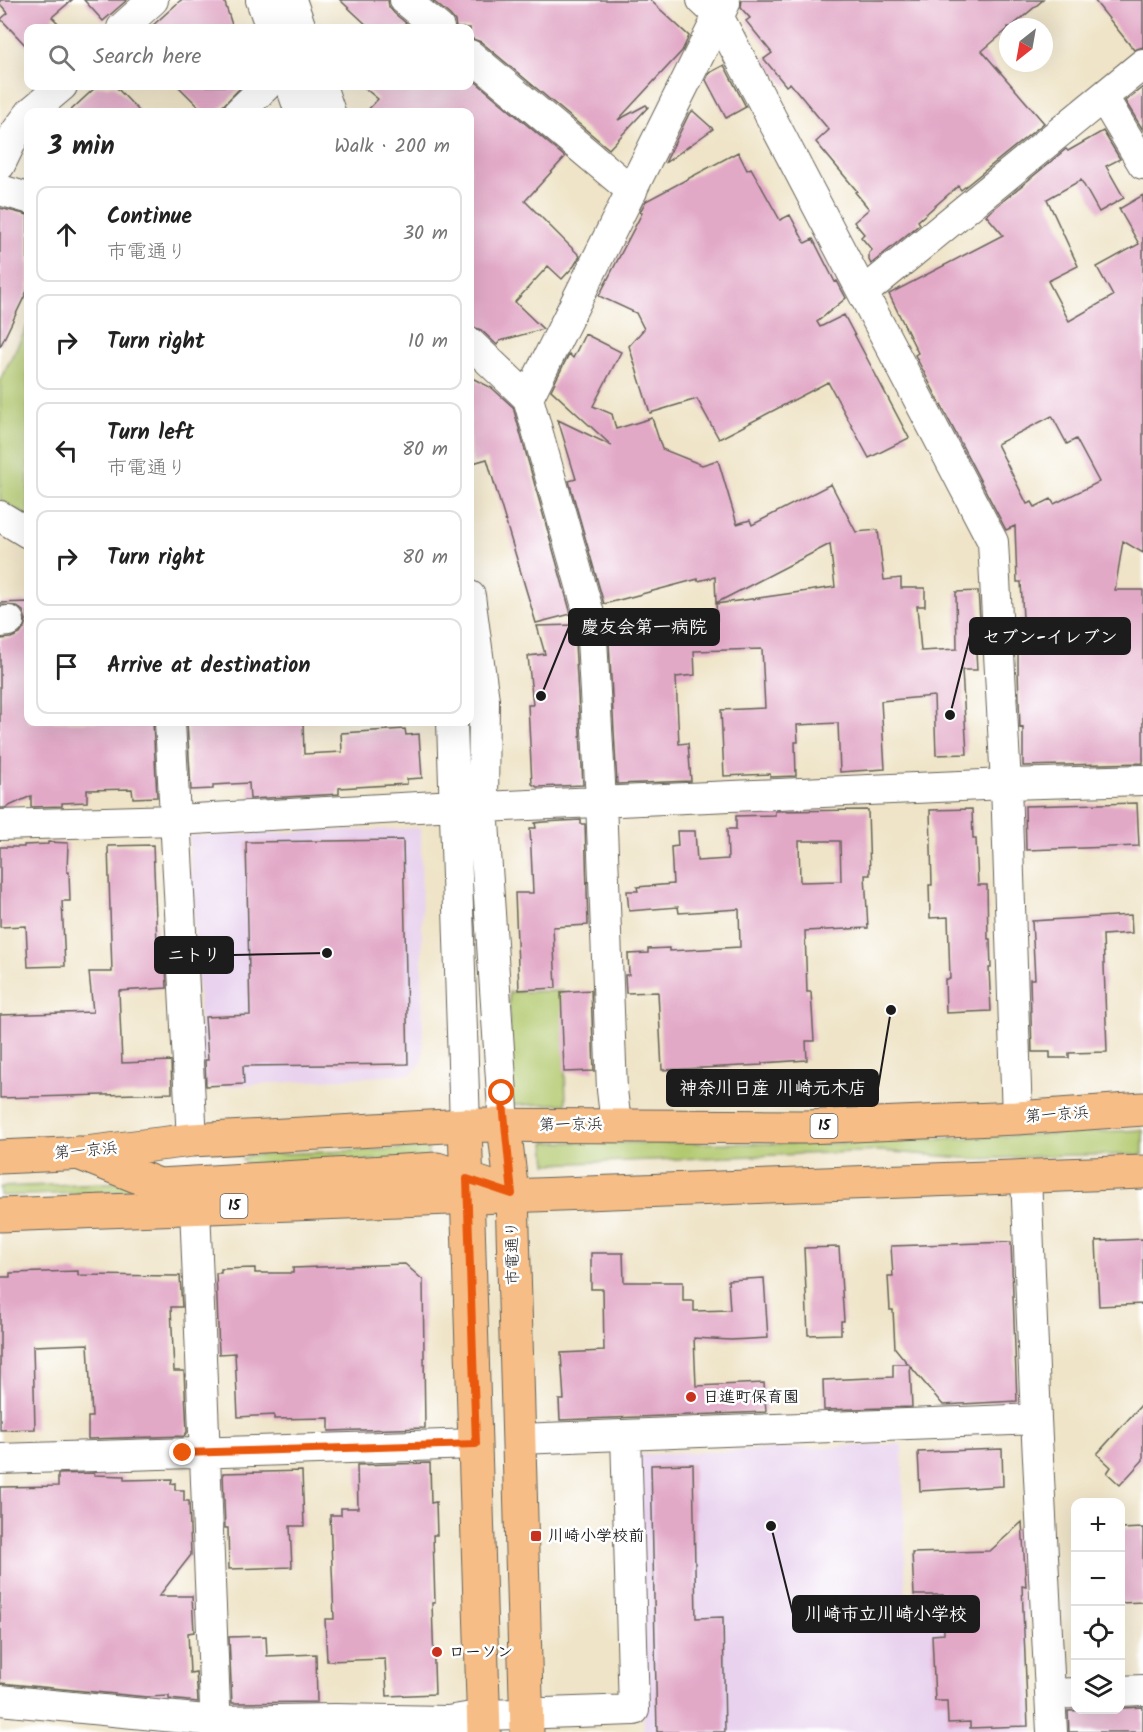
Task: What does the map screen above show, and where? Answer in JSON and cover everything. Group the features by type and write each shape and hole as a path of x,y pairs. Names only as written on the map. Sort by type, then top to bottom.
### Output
{"main road":[{"name":"第一京浜","path":"0,1157 78,1153 192,1140 465,1125 616,1124 806,1127 1017,1118 1143,1109"},
{"name":"市電通り","path":"465,1125 484,1724"},
{"name":"市電通り","path":"504,1125 512,1194 527,1723"},
{"path":"78,1153 159,1185 437,1169 467,1188"},
{"name":"15","path":"0,1215 195,1207 467,1188 512,1194 1143,1172"}],"street":[{"path":"261,0 270,24"},
{"path":"291,0 300,24"},
{"path":"405,0 434,24"},
{"path":"528,398 632,191 715,5"},
{"path":"715,5 993,542 1006,784 1017,1118"},
{"path":"474,58 632,191"},
{"path":"864,293 1143,64"},
{"path":"37,108 57,90"},
{"path":"243,108 262,90"},
{"path":"292,90 299,108"},
{"path":"322,90 329,108"},
{"path":"1103,97 1143,164"},
{"path":"0,165 16,132 24,122"},
{"path":"0,190 24,197"},
{"path":"474,347 528,398 591,621 601,801 612,1090 616,1124"},
{"path":"0,516 24,531"},
{"name":"市電通り","path":"465,1125 470,806 484,700 474,626"},
{"path":"170,726 192,1140"},
{"name":"市電通り","path":"453,726 470,806 504,1125"},
{"path":"0,825 175,820 470,806 1143,780"},
{"path":"1026,1176 1036,1419 1063,1693 1052,1732"},
{"path":"195,1207 216,1727"},
{"path":"519,1439 1036,1419"},
{"path":"0,1700 216,1727 334,1719 484,1724 634,1721 626,1435"},
{"path":"0,1459 476,1444"},
{"path":"1125,1691 1143,1690"}],"shaded area":[{"path":"421,828 423,1061 411,1074 204,1088 189,836"},
{"path":"902,1444 906,1598 1025,1598 1034,1732 644,1732 635,1455"}],"green space":[{"path":"24,333 24,515 0,500 0,380"},
{"path":"563,991 566,1104 511,1105 509,992"},
{"path":"1143,1130 1143,1155 1067,1155 976,1159 881,1151 547,1164 545,1142 818,1144"},
{"path":"428,1148 428,1159 246,1164 242,1159 251,1155"},
{"path":"412,1171 407,1181 0,1196 0,1187"}],"building":[{"path":"0,0 72,0 52,17 59,24 24,24 24,44 1,19 8,13 0,4"},
{"path":"84,0 127,0 103,21"},
{"path":"181,0 224,0 232,24 154,24"},
{"path":"340,0 388,0 389,7 407,24 366,24"},
{"path":"432,0 650,0 689,36 682,51 618,120 646,105 648,107 609,149 481,42 474,39 474,24 455,24 450,15"},
{"path":"742,0 1043,0 1022,18 999,18 999,37 982,51 1044,123 961,190 958,186 918,221 920,224 871,264 869,253 872,250 861,237 864,234 854,222 869,209 816,142 829,130 790,83 786,86 764,59 772,53 746,21 750,18 741,8"},
{"path":"1094,0 1143,0 1143,47 1134,50"},
{"path":"724,65 746,107 726,118 706,80 709,73"},
{"path":"474,80 565,157 525,201 580,256 562,279 548,266 515,302 543,329 500,341 497,345 481,330 474,327 474,108 370,108 378,99 367,90 474,90"},
{"path":"1143,87 1143,130 1125,101"},
{"path":"93,90 119,90 136,108 73,108"},
{"path":"182,90 238,90 221,108 200,108"},
{"path":"693,111 713,129 665,163 689,114"},
{"path":"1103,131 1120,159 1106,166 1124,198 1099,212 1081,180 1047,199 1078,266 1048,281 1069,321 1113,296 1097,267 1139,244 1119,209 1143,195 1143,553 1123,541 1115,590 1143,590 1143,763 1023,766 1018,650 1020,650 1019,618 1023,618 1021,582 1017,582 1015,526 1006,530 915,355 918,353 889,294 1003,235 986,215 1066,149 1068,151","holes":["1052,416 1067,444 1076,439 1099,482 1054,504 1051,499 1035,507 1032,502 1027,504 997,444"]},
{"path":"738,152 747,170 751,168 780,220 790,215 805,243 813,239 846,298 817,322 820,327 844,315 909,438 869,458 828,382 719,439 697,399 650,413 629,346 644,329 636,313 599,296 646,201"},
{"path":"0,208 24,214 24,297 0,347"},
{"path":"585,334 621,352 593,406 612,414 616,429 652,418 662,449 702,465 718,460 737,524 750,520 752,525 831,484 856,532 878,530 884,580 901,578 901,588 925,588 925,606 917,606 921,651 957,649 956,592 978,591 981,633 975,633 977,670 962,670 967,754 936,755 934,696 881,701 885,769 840,772 838,723 797,725 796,776 770,777 770,774 724,776 721,710 765,708 762,649 694,651 695,675 676,677 679,744 688,743 691,781 617,784 608,624 717,620 716,604 835,587 830,544 716,603 715,577 698,581 698,579 604,604 569,481 576,479 558,420 612,446 551,390 569,354 573,358"},
{"path":"474,379 492,388 513,407 571,614 536,623 487,459 474,463"},
{"path":"24,602 24,614 16,606 0,605 0,603"},
{"path":"574,625 583,785 537,787 532,784 528,705 533,705 528,656 545,654 537,626"},
{"path":"24,628 24,726 153,726 157,797 133,798 132,789 87,790 87,802 31,807 31,796 5,808 0,808 0,639 20,634"},
{"path":"187,726 303,726 304,754 342,752 341,733 405,729 406,735 419,734 422,778 407,779 407,784 339,788 339,794 250,799 249,783 213,785 213,789 191,790"},
{"path":"1137,803 1139,846 1026,850 1025,806"},
{"path":"972,809 978,885 987,885 991,1011 946,1013 945,979 950,979 948,917 930,918 929,885 932,885 930,810"},
{"path":"868,810 870,875 865,875 868,928 805,931 807,992 811,992 814,1041 806,1041 807,1060 762,1063 762,1065 662,1070 658,992 626,993 625,975 629,975 628,954 648,953 648,949 669,948 669,951 740,947 739,909 679,913 678,907 629,911 627,891 638,891 637,887 673,884 671,847 678,846 677,831 695,831 697,861 728,859 727,829 736,829 736,816 775,815 775,811","holes":["799,841 840,841 841,881 800,882"]},
{"path":"581,820 581,824 585,824 588,925 553,927 556,988 519,990 515,893 533,893 530,828 536,828 535,823"},
{"path":"403,840 408,1064 243,1066 244,1084 206,1086 205,1060 208,1060 205,1017 250,1015 246,842"},
{"path":"48,842 68,843 67,872 69,872 70,901 62,901 65,966 28,967 26,926 0,927 0,847 24,847 24,845 48,844"},
{"path":"153,845 158,967 166,967 167,988 119,991 122,1063 171,1061 172,1093 0,1098 0,1015 93,1012 89,972 112,972 108,846"},
{"path":"1131,915 1132,933 1103,935 1107,1052 1069,1053 1069,1058 1050,1058 1050,1052 1032,1052 1030,979 1035,979 1032,921"},
{"path":"591,990 594,1071 564,1072 561,992"},
{"path":"1143,1239 1143,1304 1099,1306 1096,1241"},
{"path":"1011,1242 1017,1401 943,1405 910,1366 912,1407 824,1410 823,1380 893,1377 893,1364 908,1364 895,1348 888,1276 893,1276 891,1246"},
{"path":"839,1247 844,1321 841,1321 841,1334 808,1335 804,1248"},
{"path":"591,1253 623,1253 624,1282 683,1282 683,1301 694,1301 694,1311 730,1310 728,1280 764,1278 768,1338 731,1340 694,1338 696,1386 764,1383 766,1412 560,1420 559,1400 564,1400 561,1353 604,1351 603,1289 591,1289"},
{"path":"405,1264 423,1280 425,1428 329,1431 329,1418 274,1419 274,1415 238,1417 235,1353 219,1354 216,1273 221,1273 221,1269 255,1268 255,1273 293,1273 293,1268"},
{"path":"78,1271 78,1275 180,1276 182,1307 171,1307 174,1371 184,1371 187,1432 184,1436 88,1439 88,1417 92,1417 88,1344 33,1346 35,1429 0,1430 0,1277 10,1277 10,1273"},
{"path":"1143,1403 1143,1460 1120,1485 1107,1473 1111,1467 1097,1454"},
{"path":"1002,1449 1003,1486 920,1491 918,1452"},
{"path":"430,1463 431,1503 436,1502 437,1535 433,1535 435,1603 432,1603 435,1694 387,1696 385,1659 327,1661 325,1619 334,1619 330,1515 341,1515 341,1508 358,1508 357,1465"},
{"path":"693,1464 696,1618 723,1617 725,1732 657,1732 651,1465"},
{"path":"302,1471 304,1526 290,1526 292,1567 229,1569 223,1473"},
{"path":"94,1473 94,1475 124,1476 124,1480 172,1479 171,1484 175,1483 175,1490 184,1490 184,1501 189,1501 191,1555 159,1596 192,1596 194,1632 188,1633 190,1673 196,1672 198,1702 169,1699 169,1696 147,1697 0,1683 0,1487 58,1486 58,1474"},
{"path":"1022,1522 1026,1587 1022,1586 1028,1726 970,1728 970,1722 948,1723 947,1701 935,1701 932,1635 944,1634 943,1595 914,1595 912,1553 990,1551"},
{"path":"1143,1528 1143,1602 1125,1603 1125,1529"},
{"path":"266,1636 267,1656 316,1654 317,1702 232,1703 229,1637"},
{"path":"1143,1707 1143,1732 1069,1732 1068,1711 1071,1711 1071,1714 1125,1714 1125,1708"}],"place":[{"name":"慶友会第一病院","path":"541,696"},
{"name":"セブン-イレブン","path":"950,715"},
{"name":"ニトリ","path":"327,953"},
{"name":"神奈川日産 川崎元木店","path":"891,1010"},
{"name":"日進町保育園","path":"691,1397"},
{"name":"川崎市立川崎小学校","path":"771,1526"},
{"name":"川崎小学校前","path":"536,1536"},
{"name":"ローソン","path":"437,1652"}],"route":[{"path":"183,1453 476,1444 467,1179 512,1194 502,1093"}]}
